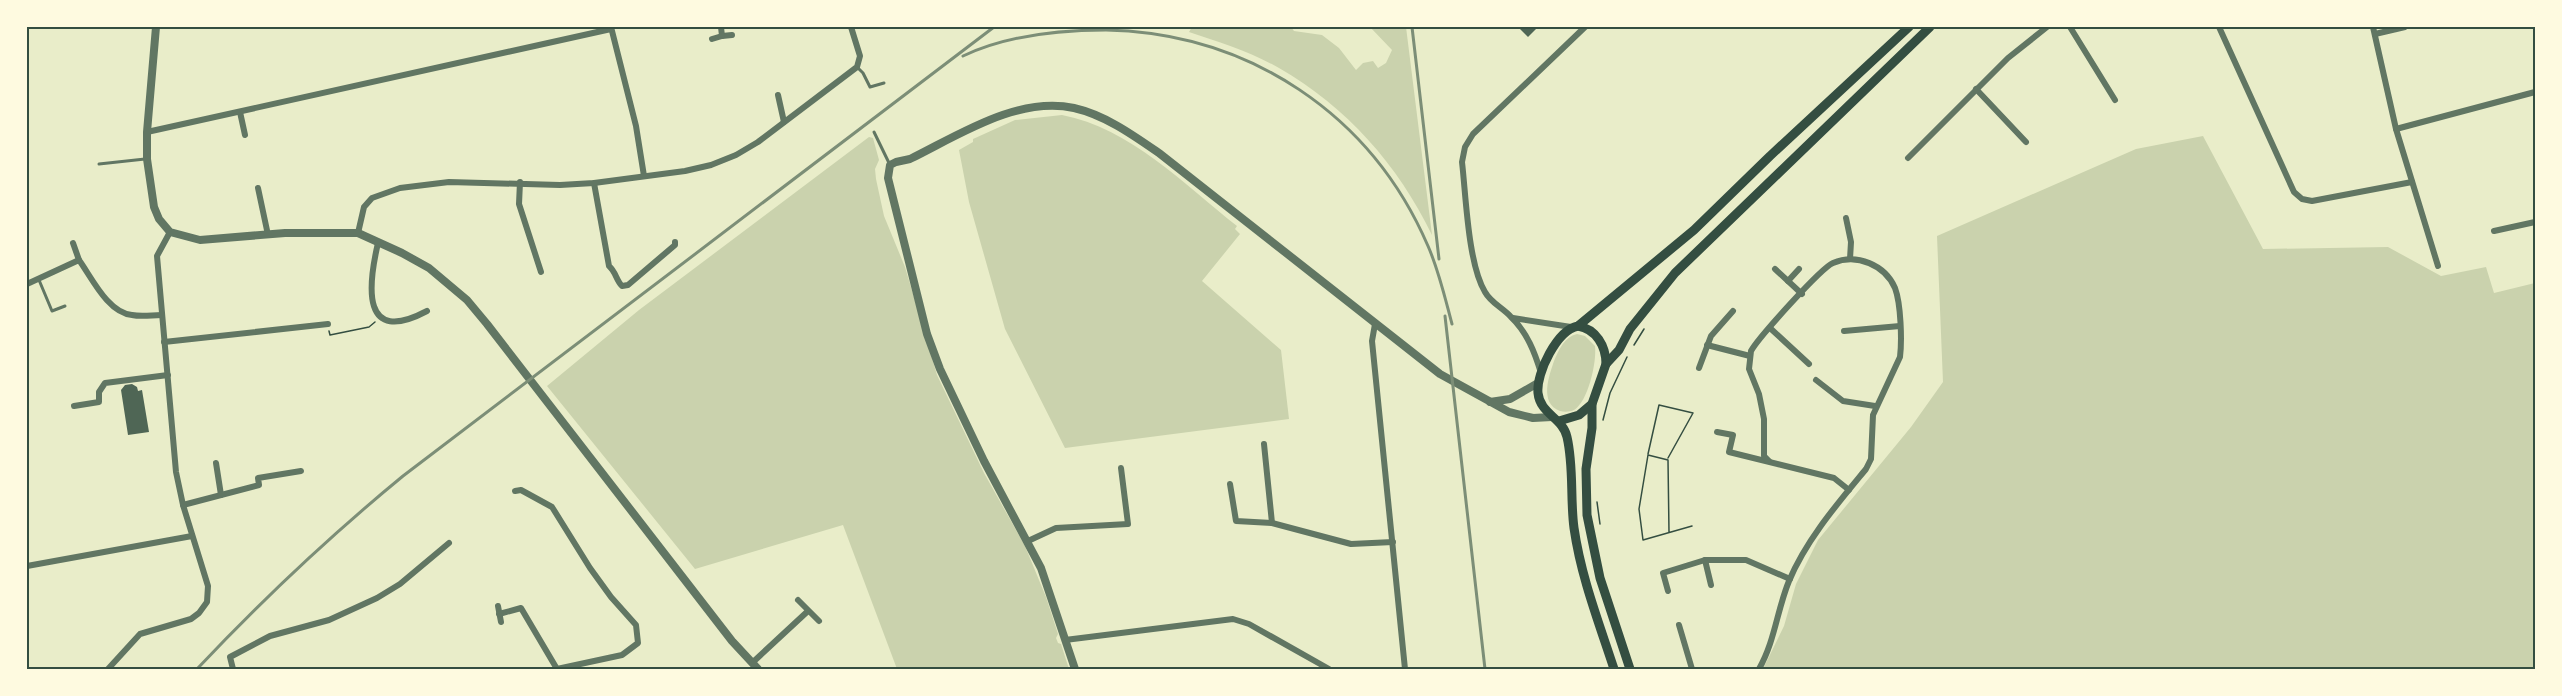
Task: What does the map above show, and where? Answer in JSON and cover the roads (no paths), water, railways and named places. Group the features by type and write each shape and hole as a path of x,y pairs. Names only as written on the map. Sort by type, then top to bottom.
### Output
{"main road":[{"path":"1614,669 1592,603 1578,549 1572,501 1572,461 1565,429 1541,402 1540,378 1559,337 1575,327 1694,230 1909,27"},
{"path":"1630,669 1600,578 1587,515 1586,469 1593,428 1592,404 1606,364 1619,350 1630,329 1675,273 1930,27"},
{"path":"1575,327 1590,330 1601,342 1606,364"},
{"path":"1555,419 1579,415 1592,404"}],"street":[{"path":"156,27 147,132 147,159 152,202 159,219 170,232 196,240 268,235 358,233 429,268 467,300 487,324 755,666 808,610"},
{"path":"721,27 722,36"},
{"path":"358,233 364,207 372,198 384,192 449,182 520,182 560,185 594,183 686,171 736,155 856,67 860,56 851,27"},
{"path":"1490,402 1510,399 1540,378 1534,351 1513,318 1491,301 1476,272 1462,162 1465,147 1473,134 1585,27"},
{"path":"1908,158 2008,58 2046,27"},
{"path":"2070,27 2115,100"},
{"path":"2219,27 2294,192 2302,199 2312,201 2412,182"},
{"path":"2405,27 2374,31 2396,129 2438,266"},
{"path":"147,132 611,28 636,126 644,176"},
{"path":"712,39 732,35"},
{"path":"1976,89 2026,142"},
{"path":"2396,129 2535,92"},
{"path":"777,95 784,122"},
{"path":"1075,669 1041,568 984,461 940,369 927,334 888,178 890,165 910,159 1002,115 1052,106 1076,109 1126,130 1159,153 1440,374 1509,412 1533,418 1555,419"},
{"path":"240,112 245,135"},
{"path":"520,182 519,204 541,272"},
{"path":"594,183 609,266 615,271 618,282 622,286 628,285 675,245 675,242"},
{"path":"258,188 268,235"},
{"path":"1846,218 1851,242 1850,259"},
{"path":"2494,231 2535,222"},
{"path":"108,669 140,634 191,619 204,607 208,586 183,505 176,472 157,255 170,232"},
{"path":"73,243 79,260 111,303 124,314 162,315"},
{"path":"378,243 370,277 371,300 375,311 390,321 411,319 427,311"},
{"path":"1759,669 1769,651 1790,579 1811,541 1866,470 1871,459 1871,423 1875,406 1900,357 1897,294 1887,276 1871,264 1850,259 1827,266 1756,343 1750,356 1749,369 1763,411 1764,456 1769,461"},
{"path":"27,284 79,260"},
{"path":"1775,269 1802,294"},
{"path":"1788,281 1798,269"},
{"path":"1699,368 1711,336 1733,311"},
{"path":"1513,318 1575,327"},
{"path":"164,342 328,324"},
{"path":"1375,324 1372,341 1405,669"},
{"path":"1844,332 1900,326"},
{"path":"1770,328 1809,364"},
{"path":"1707,345 1750,356"},
{"path":"74,406 99,402 99,393 105,383 168,375"},
{"path":"1816,380 1844,401 1875,406"},
{"path":"1717,432 1733,435 1729,452 1834,478 1849,490"},
{"path":"1264,444 1272,523"},
{"path":"216,462 220,495"},
{"path":"1028,540 1056,528 1128,524 1121,468"},
{"path":"183,505 259,485 258,478 301,471"},
{"path":"1230,484 1236,521 1272,523 1351,544 1393,542"},
{"path":"499,614 521,608 557,669 622,656 638,643 636,625 611,597 590,568 552,507 521,490 515,491"},
{"path":"27,566 192,536"},
{"path":"233,669 230,657 270,636 329,620 377,598 405,580 449,543"},
{"path":"1668,591 1663,573 1705,560 1746,560 1790,579"},
{"path":"1705,560 1711,585"},
{"path":"798,600 819,621"},
{"path":"498,606 501,622"},
{"path":"1065,640 1233,619 1249,624 1329,669"},
{"path":"1679,625 1692,669"}],"lane":[{"path":"856,67 863,72 870,87 884,83"},
{"path":"874,132 890,165"},
{"path":"99,164 147,159"},
{"path":"38,279 52,311 65,306"}],"railway":[{"path":"197,669 297,569 403,476 994,27"},
{"path":"1412,27 1439,259"},
{"path":"963,56 1015,39 1070,31 1106,30 1159,35 1209,46 1256,65 1299,90 1339,120 1374,157 1404,199 1428,246 1439,275 1452,324"},
{"path":"1445,316 1485,669"}]}
